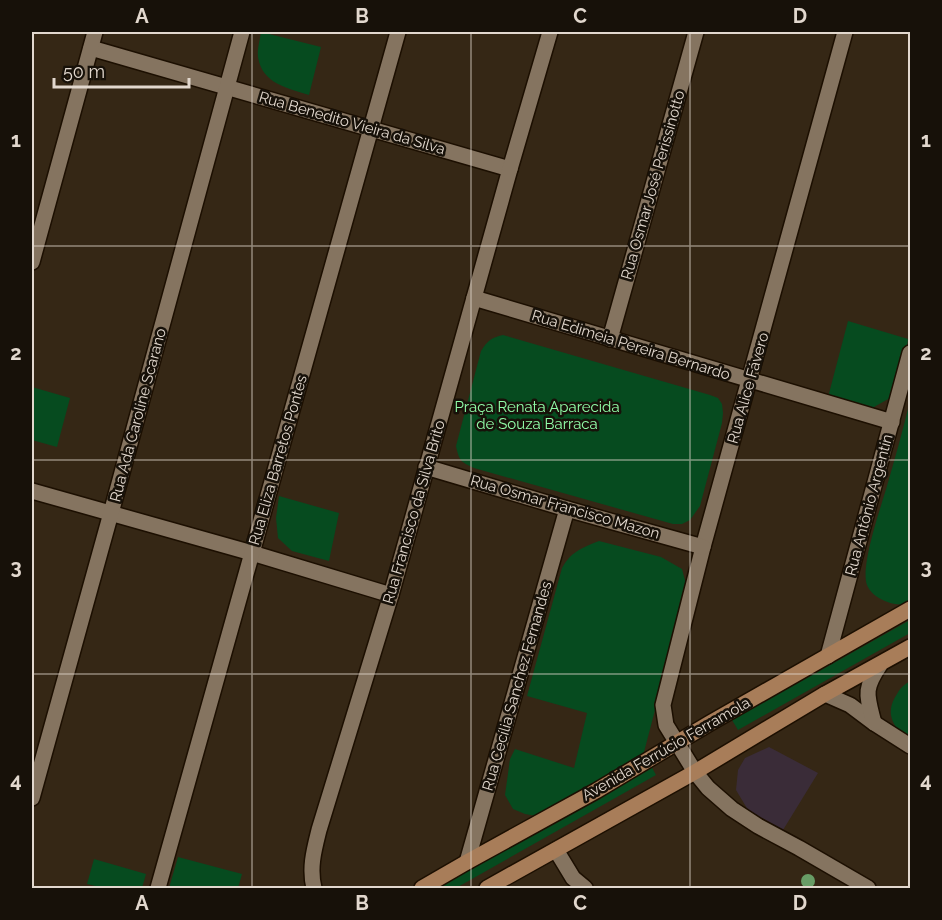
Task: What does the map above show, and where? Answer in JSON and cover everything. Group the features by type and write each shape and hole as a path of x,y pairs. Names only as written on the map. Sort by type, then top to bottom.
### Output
{"street":[{"path":"32,262 36,227 95,32"},
{"name":"Rua Ada Caroline Scarano","path":"32,798 242,32"},
{"name":"Rua Eliza Barretos Pontes","path":"158,888 398,32"},
{"name":"Rua Francisco da Silva Brito","path":"314,888 311,876 312,860 319,830 391,595 550,32"},
{"name":"Rua Osmar José Perissinotto","path":"610,339 696,32"},
{"name":"Rua Alice Fávero","path":"845,32 703,547 663,705 666,725 695,772 708,788 732,810 868,888"},
{"name":"Rua Benedito Vieira da Silva","path":"91,48 510,169"},
{"name":"Rua Edimeia Pereira Bernardo","path":"474,298 892,422"},
{"name":"Rua Antônio Argentin","path":"828,656 910,353"},
{"name":"Rua Osmar Francisco Mazon","path":"426,467 703,547"},
{"path":"32,491 391,595"},
{"name":"Rua Cecília Sanchez Fernandes","path":"467,862 567,509"},
{"name":"Avenida Ferrúcio Ferramola","path":"422,888 596,791 910,609"},
{"path":"487,888 695,772 825,694 910,648"},
{"path":"874,723 867,695 872,677 880,665"},
{"path":"825,694 850,705 910,746"},
{"path":"556,850 573,878 585,888"}],"shaded area":[{"path":"769,747 818,773 783,830 748,810 736,790 738,770 745,758"}],"green space":[{"path":"261,32 321,47 309,95 277,84 265,73 258,57"},
{"path":"848,321 908,339 905,361 890,398 874,407 861,409 827,401"},
{"name":"Praça Renata Aparecida de Souza Barraca","path":"503,335 718,398 722,404 722,423 700,506 690,520 682,524 673,524 474,468 461,460 456,446 481,351 490,340"},
{"path":"32,387 70,398 57,447 32,440"},
{"path":"910,401 910,604 904,605 885,601 874,595 867,585 866,564"},
{"path":"279,496 339,513 329,561 292,551 278,538 276,518"},
{"path":"599,541 661,557 682,569 687,588 644,752 631,766 542,817 525,814 513,809 505,795 510,759 515,749 574,768 587,713 527,696 562,568 577,551"},
{"path":"910,620 910,633 738,730 732,720"},
{"path":"910,681 910,743 893,721 891,708 897,694"},
{"path":"650,764 656,775 456,888 433,888"},
{"path":"178,857 242,874 238,888 169,888"},
{"path":"94,859 146,874 142,888 104,888 87,884"}]}
